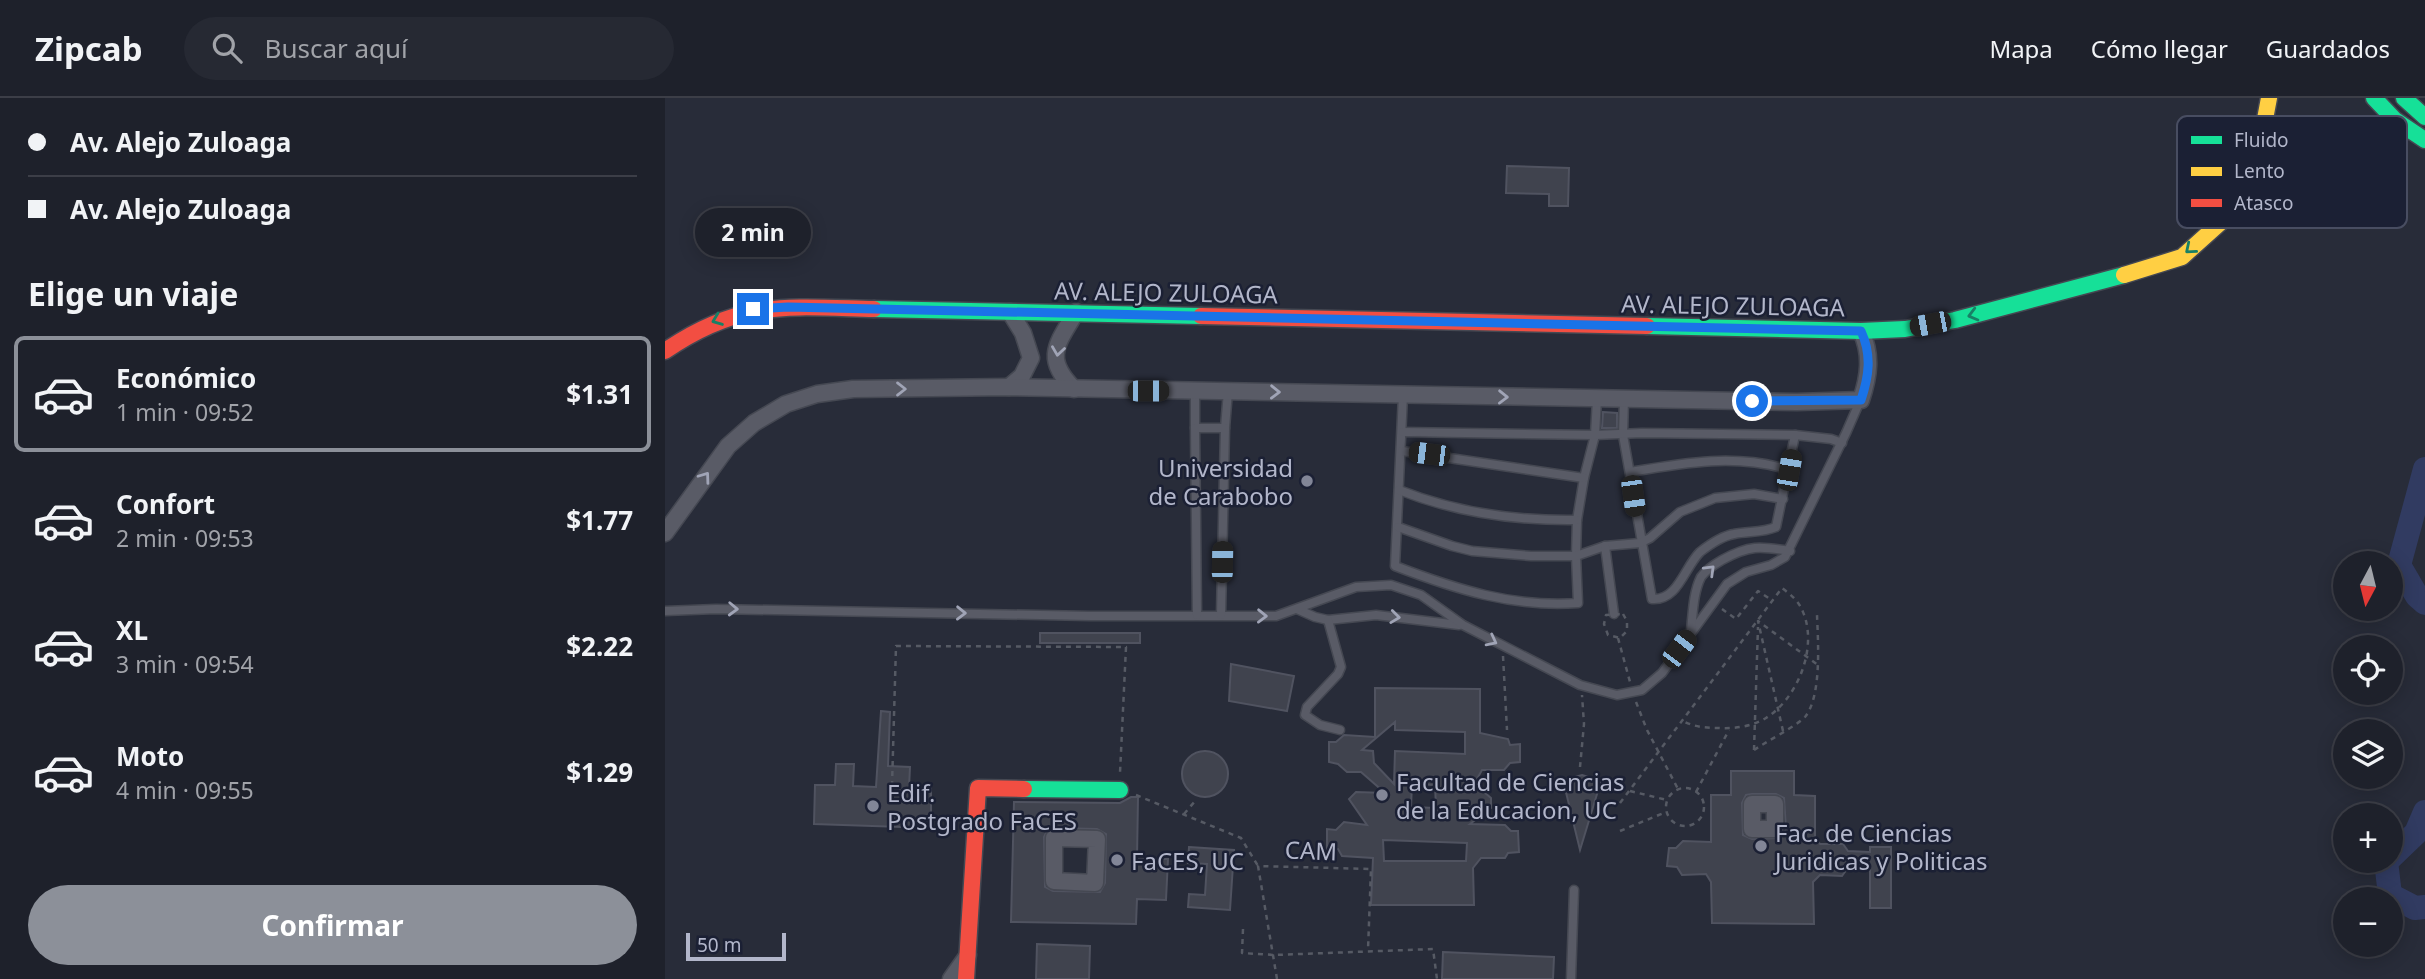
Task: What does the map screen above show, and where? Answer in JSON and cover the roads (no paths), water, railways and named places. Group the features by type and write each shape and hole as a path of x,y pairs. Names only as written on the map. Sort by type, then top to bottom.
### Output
{"main road":[{"path":"2266,116 2269,98"},
{"path":"2374,98 2391,116"},
{"path":"2404,98 2425,117"},
{"path":"2407,128 2425,140"},
{"path":"1861,331 1905,329 1955,320 2116,277 2182,257 2214,228"},
{"name":"AV. ALEJO ZULOAGA","path":"665,351 715,319 753,309 788,307 1861,331"},
{"path":"966,979 978,788 1128,792"}],"street":[{"path":"1009,387 1022,376 1031,358 1023,333 1010,312"},
{"path":"1074,389 1062,377 1055,359 1059,341 1076,312"},
{"name":"AV. ALEJO ZULOAGA","path":"1861,331 1866,342 1869,373 1861,400"},
{"path":"665,533 728,446 754,423 786,404 817,394 853,389 1009,387 1597,399 1797,402 1861,400"},
{"path":"951,979 968,955"}],"lane":[{"path":"1195,391 1198,615"},
{"path":"1221,615 1228,391"},
{"path":"1403,395 1395,566 1463,589 1519,603 1578,603 1577,520 1595,435 1597,399"},
{"path":"1624,399 1623,435 1652,599 1671,595 1693,560 1709,545 1733,534 1749,534 1776,527 1795,435"},
{"path":"665,611 716,609 1276,616 1356,587 1391,585 1421,595 1463,625 1580,685 1606,694 1633,693 1642,691 1662,673 1727,584 1756,568 1779,562 1790,551 1861,400"},
{"path":"1195,428 1225,428"},
{"path":"1403,432 1795,435 1842,443"},
{"path":"1402,451 1584,478"},
{"path":"1630,472 1686,462 1712,461 1759,464 1789,470"},
{"path":"1399,490 1427,501 1492,515 1524,519 1577,520"},
{"path":"1398,527 1452,546 1479,552 1576,556 1605,546 1640,543 1681,512 1704,501 1740,494 1783,499"},
{"path":"1605,546 1614,614"},
{"path":"1691,633 1695,595 1702,576 1714,565 1741,549 1766,547 1790,551"},
{"path":"1297,609 1328,620 1376,615 1463,625"},
{"path":"1328,620 1341,667 1338,674 1307,707 1305,715 1320,725 1340,730"},
{"path":"1571,979 1574,890"}],"waterway":[{"path":"2425,469 2399,565 2417,596 2425,603"},
{"path":"2403,845 2416,833 2425,812"},
{"path":"2387,873 2390,895 2415,908 2425,907"}],"place":[{"name":"Universidad de Carabobo","path":"1307,481"},
{"name":"Facultad de Ciencias de la Educacion, UC","path":"1382,795"},
{"name":"Edif. Postgrado FaCES","path":"873,806"},
{"name":"Fac. de Ciencias Juridicas y Politicas","path":"1761,846"},
{"name":"FaCES, UC","path":"1117,860"}]}
